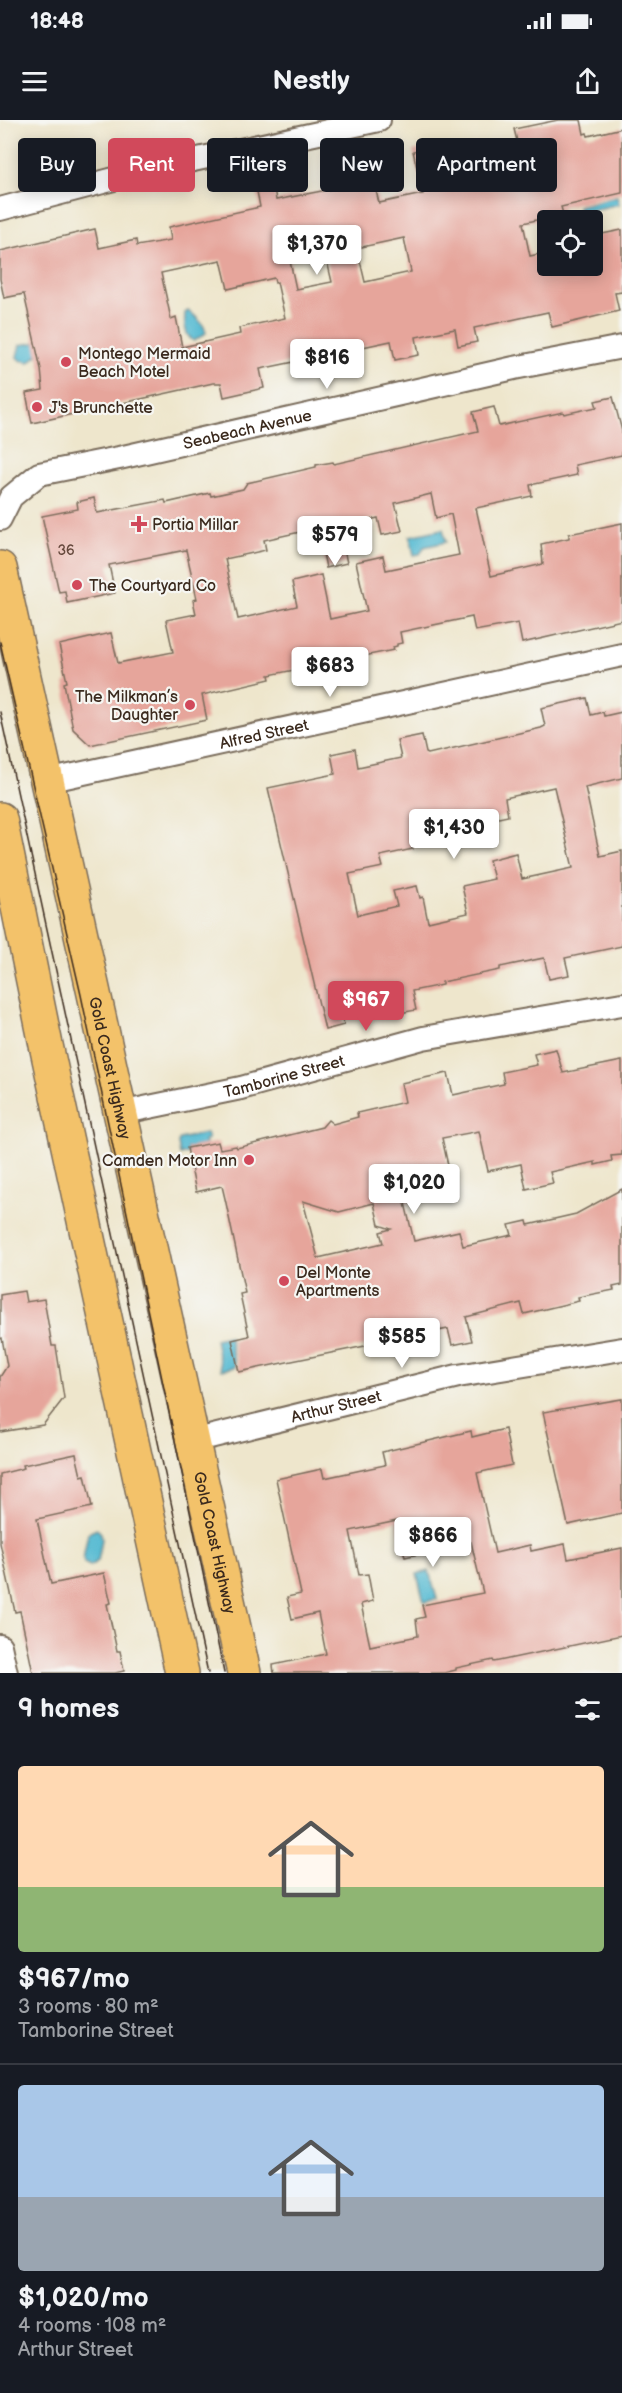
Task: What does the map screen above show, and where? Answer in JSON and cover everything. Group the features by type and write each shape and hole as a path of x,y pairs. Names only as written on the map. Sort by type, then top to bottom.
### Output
{"highway":[{"name":"Gold Coast Highway","path":"0,567 244,1673"},
{"path":"0,819 46,1045 182,1673"}],"street":[{"path":"0,209 156,168 379,120"},
{"name":"Seabeach Avenue","path":"0,519 11,497 39,474 622,346"},
{"name":"Alfred Street","path":"47,781 622,655"},
{"name":"Tamborine Street","path":"120,1113 253,1085 423,1038 622,1004"},
{"name":"Arthur Street","path":"193,1441 458,1376 622,1349"},
{"path":"0,1646 6,1673"}],"water":[{"path":"617,196 619,204 592,210 579,210 578,206"},
{"path":"188,311 200,321 206,333 194,341 186,329 185,313"},
{"path":"39,342 46,356 37,355 29,362 17,357 20,345"},
{"path":"443,529 446,542 424,547 420,554 414,555 410,536"},
{"path":"206,1133 208,1139 204,1140 205,1145 187,1148 188,1153 180,1155 178,1143 180,1139"},
{"path":"229,1336 235,1367 221,1370 215,1339"},
{"path":"97,1529 102,1539 98,1561 90,1566 84,1563 88,1533"},
{"path":"429,1571 437,1599 424,1602 417,1574"}],"building":[{"path":"558,120 581,120 584,134 587,133 588,136 622,128 622,193 561,207 562,210 537,210 537,220 523,223 530,256 537,254 537,276 603,276 603,234 622,230 622,292 615,293 619,311 552,327 548,312 474,328 477,342 458,346 455,329 416,337 419,355 395,360 391,341 339,352 340,357 295,367 294,362 260,369 264,388 224,397 221,383 213,383 32,423 26,393 43,390 41,369 24,294 4,298 0,279 0,251 95,229 99,248 136,240 137,246 171,240 169,227 260,207 257,192 275,192 276,200 320,191 376,192 379,203 423,194 423,192 557,192 557,138 516,138 514,129","holes":["404,238 411,272 365,282 357,248","323,244 332,282 296,289 288,252","221,260 228,289 274,278 275,283 277,282 285,318 239,328 240,334 182,347 176,317 171,319 161,273"]},
{"path":"613,397 622,431 622,455 575,465 577,475 530,485 532,496 476,508 491,576 543,564 541,544 569,538 569,534 622,523 622,620 522,643 518,623 475,631 472,617 400,632 402,643 393,647 394,650 269,675 270,679 202,695 207,720 90,745 73,729 64,683 67,682 59,645 111,633 118,663 173,652 166,620 196,614 193,600 197,599 186,550 109,565 115,593 67,603 65,591 59,592 42,516 78,509 77,502 94,498 97,513 165,500 166,503 210,493 211,496 243,489 247,483 316,467 316,465 333,462 334,464 478,431 473,412 494,407 499,426 597,407 595,401","holes":["431,494 436,518 451,514 459,555 386,570 383,556 356,562 367,611 330,619 321,575 292,582 297,606 238,619 225,559 266,550 264,540 318,528 326,568 347,563 339,527 378,518 382,535 402,531 395,503"]},
{"path":"587,698 591,715 603,712 604,716 622,712 622,778 585,787 600,856 622,851 622,946 565,958 569,975 549,979 544,958 442,982 442,985 412,991 416,1010 390,1015 385,993 351,1000 339,1000 344,1025 325,1030 268,788 335,774 331,754 355,749 358,767 401,758 397,740 422,735 428,754 541,728 545,726 541,708","holes":["554,787 573,868 522,879 516,853 489,860 494,879 462,886 468,913 428,922 423,897 420,898 417,886 393,891 397,906 358,915 349,874 383,867 380,856 413,849 412,846 452,837 453,843 478,838 475,823 508,816 505,798"]},
{"path":"556,1049 563,1073 622,1061 622,1155 611,1156 612,1161 595,1165 595,1162 550,1172 553,1183 526,1189 521,1164 488,1171 479,1131 442,1138 449,1170 409,1178 415,1201 405,1203 414,1241 459,1231 463,1246 512,1235 509,1225 527,1221 528,1225 576,1214 622,1189 622,1285 613,1287 614,1290 578,1297 579,1301 524,1314 521,1303 466,1317 472,1341 452,1345 448,1329 239,1372 232,1340 249,1336 240,1294 245,1293 226,1203 222,1186 196,1192 187,1148 218,1142 220,1149 236,1146 237,1148 322,1127 328,1120 333,1124 358,1117 357,1113 405,1102 401,1083 448,1073 453,1095 504,1084 502,1072 537,1065 534,1054","holes":["303,1201 339,1212 374,1203 379,1225 391,1229 380,1232 383,1243 318,1258"]},
{"path":"24,1291 26,1302 44,1299 52,1346 56,1346 64,1398 43,1425 0,1432 0,1377 7,1366 2,1338 0,1339 0,1295"},
{"path":"622,1399 622,1513 568,1525 543,1412"},
{"path":"505,1429 512,1465 477,1473 495,1553 530,1545 531,1551 565,1544 568,1559 622,1548 622,1635 494,1662 493,1660 444,1673 274,1673 273,1665 326,1654 318,1613 292,1619 287,1597 301,1594 276,1479 322,1469 324,1478 385,1465 382,1452 471,1431 472,1437","holes":["397,1521 405,1557 471,1542 483,1593 422,1605 425,1617 416,1619 418,1636 370,1646 361,1604 373,1601 368,1574 359,1575 350,1531"]},
{"path":"76,1454 81,1476 85,1475 92,1507 37,1519 51,1584 104,1573 111,1603 107,1604 117,1651 120,1651 124,1671 115,1673 33,1673 20,1611 15,1612 0,1543 0,1474 24,1468 23,1465"}],"tram line":[{"path":"0,642 81,995 224,1673"},
{"path":"0,712 208,1673"}],"place":[{"name":"Montego Mermaid Beach Motel","path":"66,362"},
{"name":"J's Brunchette","path":"37,407"},
{"name":"Portia Millar","path":"139,524"},
{"name":"The Courtyard Co","path":"77,585"},
{"name":"The Milkman’s Daughter","path":"190,705"},
{"name":"Camden Motor Inn","path":"249,1160"},
{"name":"Del Monte Apartments","path":"284,1281"}]}
